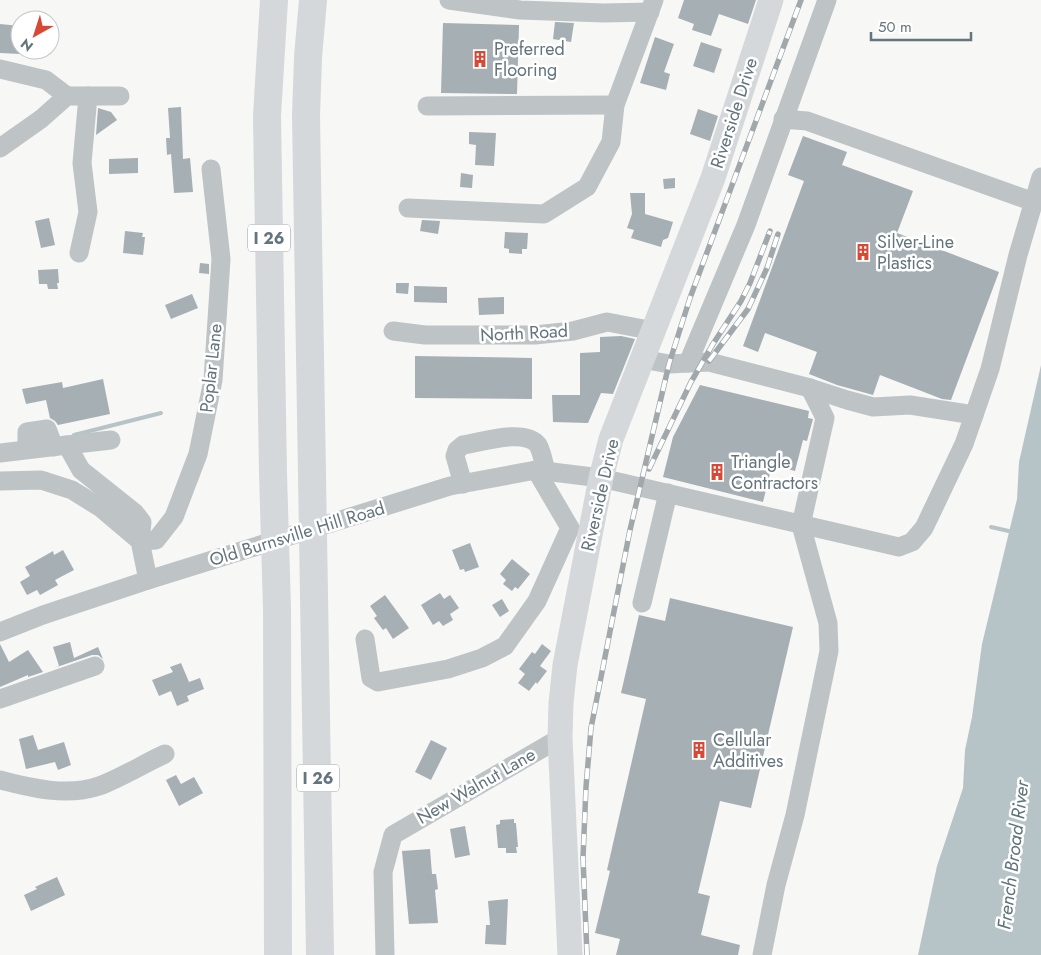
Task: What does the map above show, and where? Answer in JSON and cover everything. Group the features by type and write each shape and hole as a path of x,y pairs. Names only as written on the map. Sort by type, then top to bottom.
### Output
{"highway":[{"name":"I 26","path":"313,0 308,57 306,116 320,955"},
{"name":"I 26","path":"273,2 267,116 277,609 278,955"}],"main road":[{"name":"Riverside Drive","path":"568,953 560,738 561,703 565,665 601,478 611,439 713,178 771,0"}],"street":[{"path":"408,208 544,214 587,187 611,142 615,104 652,6 604,12 520,10 449,0"},
{"path":"688,363 746,224 827,0"},
{"path":"0,69 46,80 67,96 120,96"},
{"path":"0,148 41,119 67,96"},
{"path":"79,253 88,212 82,163 88,96"},
{"path":"427,106 615,104"},
{"path":"783,119 807,121 1034,202"},
{"name":"Poplar Lane","path":"140,541 156,540 174,517 198,454 211,389 221,259 211,169"},
{"name":"Old Burnsville Hill Road","path":"0,632 43,615 148,580 450,486 541,471 601,478 899,548 912,542 924,528 964,444 990,369 1018,255 1041,177"},
{"name":"North Road","path":"393,331 425,335 535,335 573,331 607,322 654,330"},
{"path":"642,359 669,364 709,362 810,388 873,407 910,405 974,415"},
{"path":"762,955 774,894 795,815 829,651 828,623 801,524 825,418 810,388"},
{"path":"365,639 371,678 378,682 448,669 482,658 505,646 538,601 570,528 541,471 538,446 529,438 519,436 463,445 456,450 455,456 463,484"},
{"path":"0,453 111,440"},
{"path":"60,446 81,470 135,513 142,522 140,541 148,580"},
{"path":"0,481 41,480 72,490 101,508 140,541"},
{"path":"642,603 668,493"},
{"path":"0,699 95,666"},
{"name":"New Walnut Lane","path":"385,955 383,872 393,835 560,738"},
{"path":"0,780 30,788 83,790 100,786 165,754"}],"water":[{"name":"French Broad River","path":"1041,365 1041,955 918,955 937,866 963,788 965,750 972,717 982,644 1017,499 1019,462"}],"building":[{"path":"684,0 756,0 748,24 719,14 711,36 692,30 694,24 678,18"},
{"path":"555,22 574,23 571,42 553,39"},
{"name":"Preferred Flooring","path":"443,23 519,25 517,94 441,93"},
{"path":"0,24 10,25 10,54 0,53"},
{"path":"655,37 674,44 664,72 670,74 666,90 640,83"},
{"path":"701,42 722,49 714,73 693,66"},
{"path":"181,107 183,159 190,158 193,192 174,193 171,154 167,155 166,138 170,138 168,108"},
{"path":"98,108 111,112 117,120 96,135"},
{"path":"698,109 718,116 710,141 690,134"},
{"path":"469,132 496,133 494,166 475,165 476,145 469,144"},
{"name":"Silver-Line Plastics","path":"803,136 847,152 842,165 913,191 897,233 999,272 951,400 942,399 880,375 873,395 837,385 809,374 817,352 765,333 758,352 743,346 804,181 788,175"},
{"path":"138,158 138,173 109,174 109,159"},
{"path":"461,173 473,175 472,188 460,187"},
{"path":"675,178 675,188 664,189 663,179"},
{"path":"630,193 645,193 645,214 673,222 668,238 663,240 661,247 631,238 634,230 627,228 632,214"},
{"path":"49,218 55,245 41,248 35,221"},
{"path":"422,220 440,221 438,234 420,231"},
{"path":"125,231 143,233 142,237 145,237 143,255 123,253"},
{"path":"505,232 528,233 527,249 522,249 522,254 509,253 509,249 504,248"},
{"path":"200,263 209,264 209,274 199,273"},
{"path":"58,269 58,289 48,289 47,284 39,284 38,270"},
{"path":"396,283 409,283 408,294 396,293"},
{"path":"414,286 447,287 447,303 414,302"},
{"path":"192,294 198,308 171,319 165,305"},
{"path":"504,297 504,314 479,315 478,298"},
{"path":"621,336 635,339 613,394 601,393 588,423 553,422 552,395 580,395 580,353 600,352 600,337"},
{"path":"415,356 532,358 532,399 415,398"},
{"path":"103,379 110,414 58,425 50,418 46,400 26,404 22,389 62,382 63,388"},
{"path":"700,385 809,411 808,418 813,419 807,441 803,440 795,471 772,465 763,502 663,477 673,437"},
{"path":"470,543 479,567 465,572 464,569 460,570 452,550"},
{"path":"63,550 74,570 55,580 58,585 40,595 37,590 27,595 20,582 30,576 25,567 53,551 54,555"},
{"path":"512,559 530,574 518,589 515,587 512,591 503,584 506,580 500,574"},
{"path":"440,593 444,599 450,595 459,608 450,614 453,620 443,626 439,621 433,625 421,605"},
{"path":"385,595 409,628 393,639 386,628 383,630 374,618 377,616 370,606"},
{"name":"Cellular Additives","path":"670,598 793,627 751,808 720,801 698,893 710,896 701,935 740,945 738,955 616,955 620,939 595,933 610,871 607,870 646,699 621,693 639,615 665,621"},
{"path":"502,599 509,611 500,617 492,605"},
{"path":"70,642 74,658 98,647 103,659 98,655 92,655 54,668 59,666 53,647"},
{"path":"0,644 9,662 28,650 43,672 28,677 28,675 0,687"},
{"path":"542,644 551,651 540,666 547,671 529,691 518,683 525,674 519,669 532,652 535,654"},
{"path":"181,663 189,682 200,678 204,689 187,696 189,701 177,706 171,691 159,696 152,680 173,672 170,667"},
{"path":"33,735 38,750 64,742 71,765 58,770 55,762 26,769 19,739"},
{"path":"431,740 447,748 431,780 415,772"},
{"path":"176,775 181,784 194,777 203,793 179,806 166,780"},
{"path":"514,819 514,823 516,823 517,853 506,853 506,848 498,848 496,825 500,824 500,820"},
{"path":"465,826 470,855 455,858 450,829"},
{"path":"430,849 432,874 436,874 438,889 435,890 438,923 409,924 402,851"},
{"path":"57,877 65,895 31,911 24,895 37,889 35,887"},
{"path":"508,899 506,945 485,944 486,925 490,925 488,901"}],"waterway":[{"path":"74,435 161,413"},
{"path":"991,527 1013,532"}],"railway":[{"path":"587,955 583,858 591,728 630,530 669,364 690,298 801,0"},
{"path":"649,469 691,382 741,301 770,231"},
{"path":"709,361 748,309 767,268 778,234"}],"place":[{"name":"Preferred Flooring","path":"480,59"},
{"name":"Silver-Line Plastics","path":"863,252"},
{"name":"Triangle Contractors","path":"717,472"},
{"name":"Cellular Additives","path":"699,750"}]}
